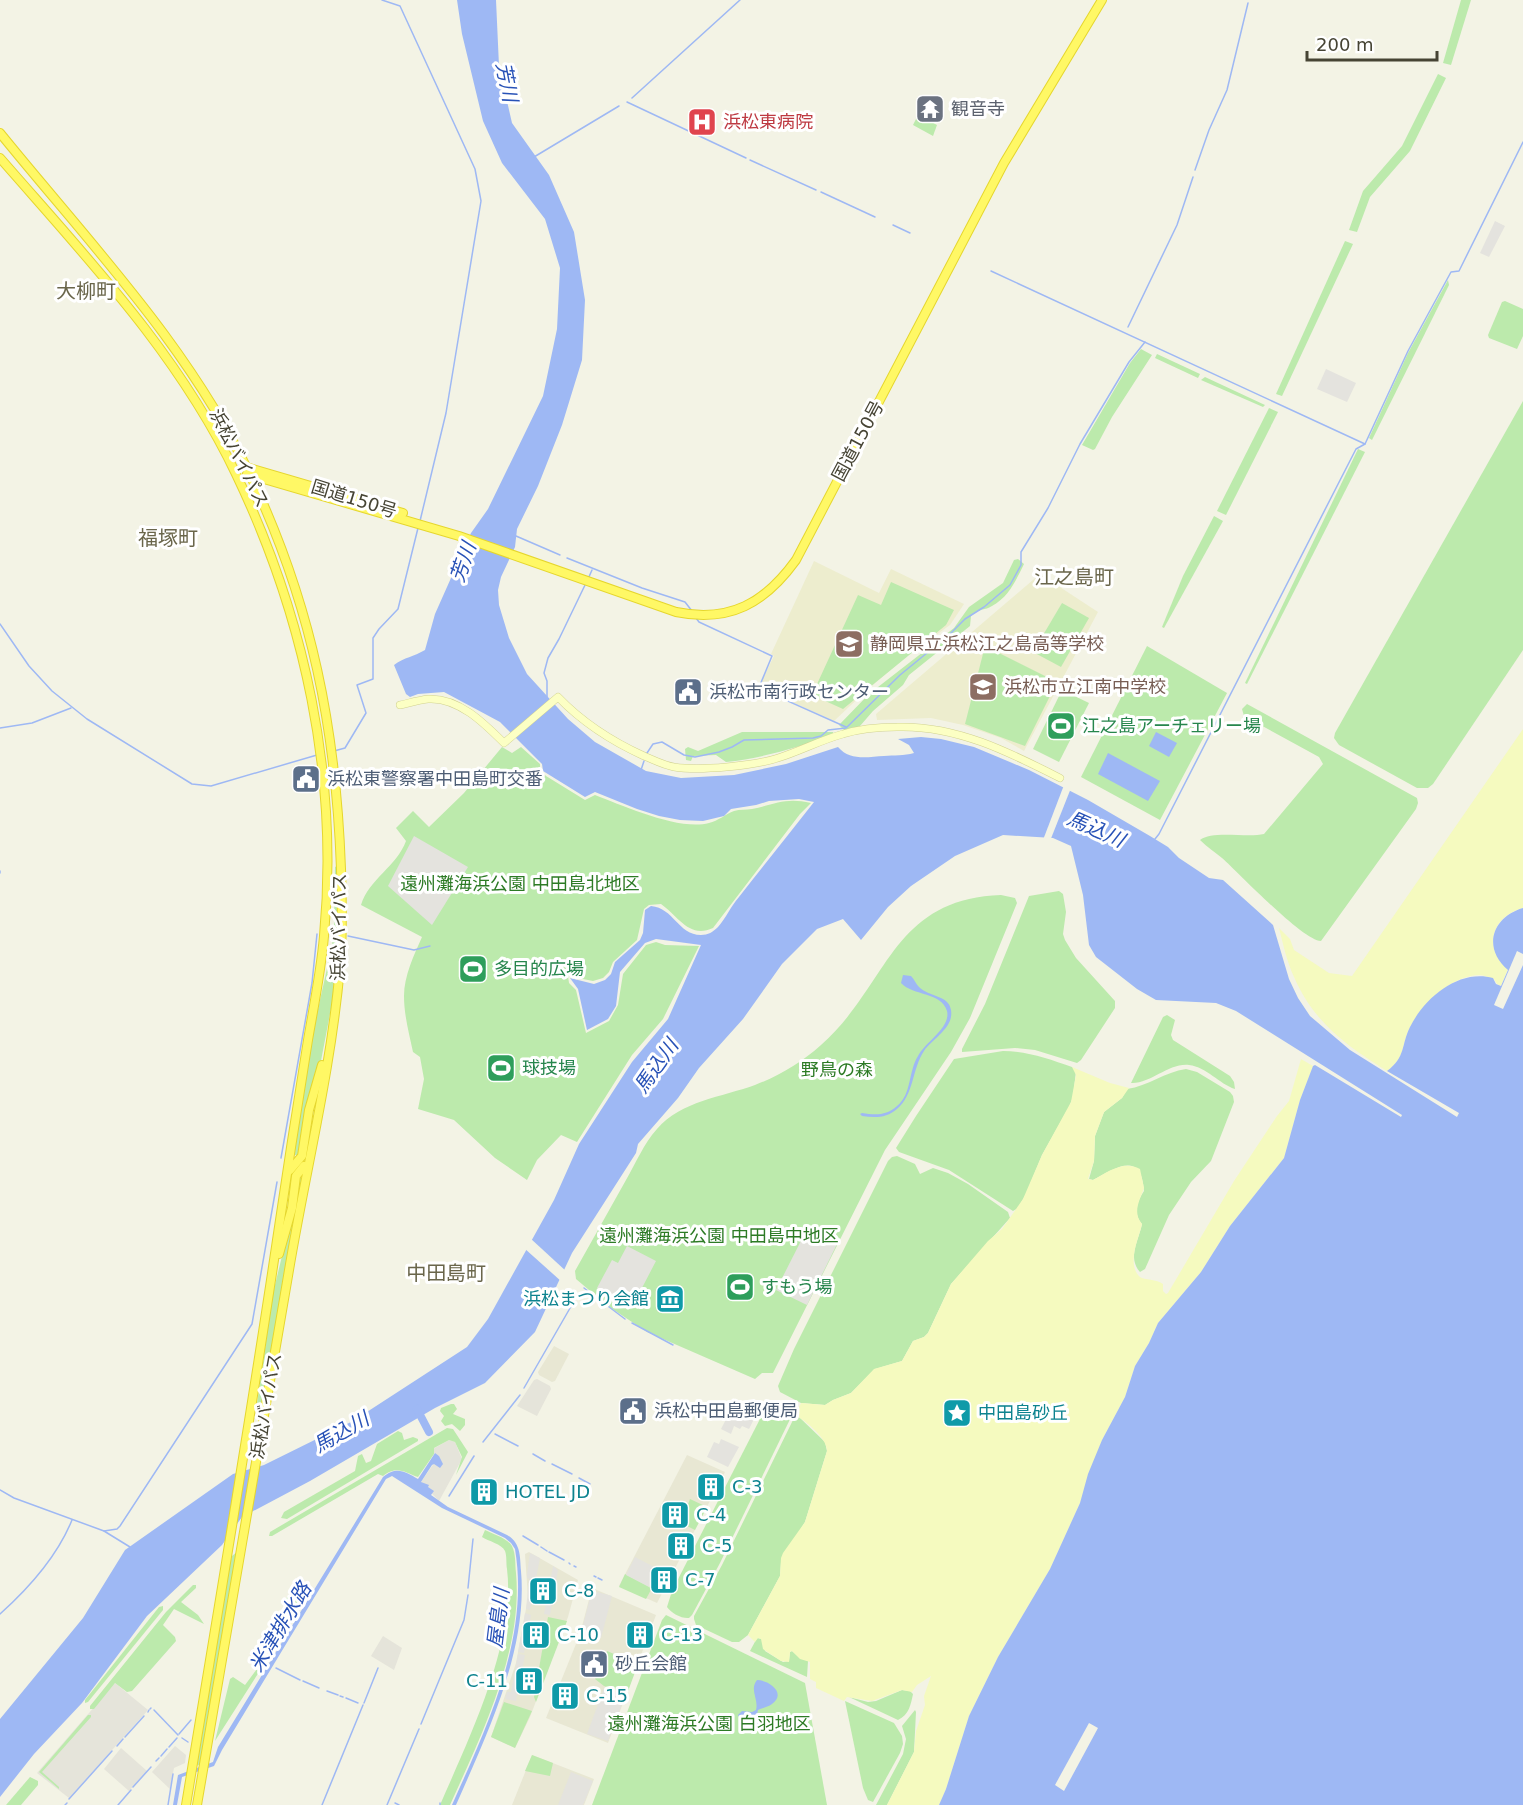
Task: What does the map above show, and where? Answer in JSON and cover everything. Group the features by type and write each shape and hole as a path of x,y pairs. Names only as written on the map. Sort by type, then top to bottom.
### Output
{"highway":[{"name":"国道150号","path":"233,467 459,536 688,614 711,615 740,608 753,602 779,582 796,560 1004,163 1102,0"},
{"name":"浜松バイパス","path":"0,133 153,317 211,403 248,471 280,545 303,614 319,673 334,758 340,815 342,893 341,961 334,1025 197,1805"},
{"name":"浜松バイパス","path":"0,158 140,319 182,380 233,467 259,524 292,616 312,696 325,786 327,852 324,934 319,980 308,1036 244,1457 186,1805"},
{"path":"290,1170 302,1156 309,1110 334,1025"},
{"path":"270,1289 292,1208 296,1176 304,1166"}],"main road":[{"path":"400,705 428,699 451,702 488,726 504,743 558,697 583,722 602,734 639,753 674,766 743,765 769,760 843,734 899,726 942,731 989,743 1060,778"}],"shaded area":[{"path":"1495,221 1505,226 1489,257 1480,253"},
{"path":"1326,369 1356,383 1347,402 1317,389"},
{"name":"静岡県立浜松江之島高等学校","path":"814,561 879,593 891,569 964,604 950,625 907,656 834,721 761,688 760,684 774,656 771,654"},
{"name":"浜松市立江南中学校","path":"1040,574 1098,612 1024,751 1001,738 963,725 931,718 877,720 876,714"},
{"path":"414,836 468,867 432,925 388,886"},
{"path":"807,1229 837,1244 807,1305 776,1290"},
{"path":"627,1246 656,1261 631,1309 611,1298 612,1295 597,1288 612,1260 618,1263"},
{"path":"554,1346 569,1354 555,1381 552,1382 539,1375 538,1372"},
{"path":"537,1379 550,1386 551,1389 537,1416 517,1406 534,1380"},
{"path":"733,1406 755,1417 749,1429 734,1426 731,1434 721,1429"},
{"path":"721,1439 739,1447 728,1467 707,1457 714,1442 719,1444"},
{"path":"449,1440 455,1442 462,1459 439,1501 421,1482 439,1456 434,1453 433,1449"},
{"path":"687,1455 725,1472 657,1603 619,1586"},
{"path":"529,1552 578,1580 568,1617 530,1717 515,1748 491,1737 516,1663 528,1598 525,1554"},
{"path":"530,1553 540,1558 530,1610 526,1609"},
{"path":"635,1557 658,1569 649,1587 626,1575"},
{"path":"553,1566 558,1570 550,1615 544,1614"},
{"path":"592,1588 656,1615 608,1743 546,1718 580,1634"},
{"path":"597,1592 612,1596 601,1638 581,1633 591,1594 596,1595"},
{"path":"525,1613 531,1615 524,1653 518,1652"},
{"path":"383,1636 402,1648 394,1670 371,1656"},
{"path":"518,1654 525,1655 516,1701 505,1699 507,1692 511,1692"},
{"path":"115,1683 148,1710 69,1798 37,1773"},
{"path":"604,1688 625,1696 608,1741 587,1734"},
{"path":"175,1746 186,1755 185,1763 174,1768 170,1789 152,1772"},
{"path":"121,1748 147,1771 129,1791 104,1769"},
{"path":"532,1755 594,1779 584,1805 512,1805"},
{"path":"571,1772 593,1781 583,1805 558,1805"}],"green space":[{"path":"1461,0 1471,0 1451,65 1443,63"},
{"path":"1438,74 1446,78 1410,151 1370,197 1357,232 1349,230 1363,191 1402,146"},
{"path":"918,115 937,125 933,136 913,125"},
{"path":"1345,241 1353,244 1282,396 1276,394"},
{"path":"1448,280 1449,285 1372,440 1369,438 1408,353"},
{"path":"1505,301 1523,309 1523,336 1517,349 1489,338 1488,335 1502,302"},
{"path":"1141,349 1152,355 1112,417 1095,449 1082,445 1130,363"},
{"path":"1157,354 1200,374 1198,378 1155,358"},
{"path":"1205,377 1265,405 1263,407 1201,380"},
{"path":"1523,401 1523,650 1433,784 1428,788 1417,788 1339,745 1334,738 1335,733"},
{"path":"1269,408 1278,412 1226,515 1217,511"},
{"path":"1358,449 1365,452 1247,684 1245,683"},
{"path":"1214,516 1223,521 1164,628 1162,627 1183,576"},
{"path":"1018,559 1024,564 1003,598 971,616 970,626 909,675 903,685 873,711 860,726 845,731 839,725 869,694 954,628 969,607 1003,583 1014,560"},
{"path":"891,582 954,610 946,625 843,709 812,695 858,595 881,605"},
{"path":"1062,603 1089,618 1061,667 1033,652"},
{"path":"985,646 1053,680 1055,686 1025,746 965,724"},
{"path":"1147,646 1227,693 1160,820 1081,777"},
{"name":"江之島アーチェリー場","path":"1062,690 1089,703 1059,762 1033,749"},
{"path":"1247,704 1417,798 1416,809 1321,941 1312,938 1286,919 1200,840 1213,835 1264,834 1323,764 1319,757 1244,716 1242,709"},
{"path":"742,732 833,732 834,735 754,758 726,762 716,755 693,756 691,761 686,760 685,749 688,747 698,751"},
{"name":"遠州灘海浜公園 中田島北地区","path":"502,747 512,753 521,747 540,764 540,770 546,776 585,800 595,795 636,811 683,824 709,823 734,811 781,802 811,803 800,814 713,928 697,931 684,925 661,904 649,905 644,909 637,940 613,962 609,972 603,978 593,981 568,976 569,983 576,990 586,1033 609,1021 618,1005 623,974 646,945 656,942 665,945 699,946 663,1019 632,1055 577,1142 561,1135 537,1160 527,1180 495,1158 454,1120 418,1109 424,1079 420,1057 413,1052 406,1017 404,988 422,937 361,905 370,888 402,850 406,841 396,828 413,811 429,827 464,793"},
{"path":"337,866 339,928 334,993 299,1155 295,1155 294,1149 314,1027 332,946 335,867"},
{"path":"1059,891 1063,894 1066,912 1063,934 1065,940 1076,958 1115,1001 1115,1008 1077,1063 1035,1050 1015,1048 962,1052 985,1004 1029,896"},
{"name":"遠州灘海浜公園 中田島中地区","path":"1001,895 1015,898 1017,903 970,1018 951,1052 885,1150 773,1373 762,1373 755,1379 647,1332 608,1306 576,1279 575,1271 640,1153 657,1129 678,1112 690,1106 764,1081 798,1063 821,1045 844,1021 895,949 914,928 936,912 964,900"},
{"path":"1167,1015 1175,1020 1171,1035 1173,1040 1230,1076 1235,1089 1202,1069 1189,1065 1174,1067 1146,1080 1131,1083 1163,1017"},
{"path":"1003,1051 1038,1056 1072,1067 1076,1071 1073,1097 1069,1107 1042,1155 1026,1194 1018,1208 1013,1211 949,1170 899,1152 896,1148 954,1059"},
{"path":"1186,1069 1197,1072 1230,1092 1234,1102 1211,1161 1191,1182 1169,1215 1145,1269 1140,1272 1134,1260 1134,1254 1142,1224 1137,1212 1139,1199 1144,1191 1142,1178 1133,1166 1126,1166 1118,1167 1093,1180 1089,1179 1094,1161 1095,1136 1104,1112 1122,1098 1127,1089"},
{"path":"897,1156 915,1164 920,1174 933,1168 948,1173 1008,1212 1010,1218 951,1284 928,1333 913,1341 902,1361 875,1369 851,1393 825,1405 801,1403 780,1392 778,1386 794,1349 888,1161"},
{"path":"298,1176 302,1184 261,1408 256,1410 273,1293 293,1211"},
{"path":"783,1401 794,1406 795,1409 720,1563 692,1615 686,1618 677,1615 667,1607 672,1591 761,1417"},
{"path":"454,1404 457,1409 453,1414 465,1419 465,1425 460,1431 452,1424 445,1426 441,1421 444,1416 440,1411 441,1408"},
{"path":"799,1417 825,1442 827,1451 805,1522 781,1562 780,1576 748,1635 739,1642 732,1642 696,1625 694,1616 722,1565 793,1420"},
{"path":"447,1428 453,1429 468,1452 456,1475 462,1457 455,1442 449,1440 434,1448 434,1454 418,1477 397,1470 383,1476 378,1474 269,1536 270,1532"},
{"path":"398,1431 402,1433 404,1440 413,1437 418,1441 287,1519 281,1518 284,1512 355,1471 358,1456 362,1454 366,1463 371,1461 377,1444"},
{"path":"690,1499 707,1507 695,1530 681,1523"},
{"path":"485,1530 507,1541 512,1546 515,1556 516,1603 513,1632 497,1692 474,1751 450,1805 440,1805 488,1690 504,1628 508,1598 506,1553 501,1546 482,1537"},
{"path":"237,1552 201,1764 196,1766 230,1562 232,1556"},
{"path":"625,1574 652,1588 646,1599 619,1587"},
{"path":"193,1585 196,1585 196,1588 181,1602 198,1615 204,1624 174,1609 163,1625 176,1641 132,1691 127,1692 115,1683 94,1709 90,1709 90,1706 166,1612"},
{"path":"296,1587 306,1594 293,1615 285,1600"},
{"path":"163,1606 163,1610 85,1703 85,1700 159,1607"},
{"name":"遠州灘海浜公園 白羽地区","path":"666,1615 805,1683 827,1805 592,1805 662,1620"},
{"path":"548,1617 567,1621 536,1702 534,1697"},
{"path":"757,1638 762,1639 765,1651 783,1662 789,1661 792,1651 808,1661 807,1677 750,1651"},
{"path":"607,1651 638,1664 627,1694 604,1686 595,1679 603,1666"},
{"path":"257,1669 259,1672 215,1741 230,1679 233,1677 245,1685"},
{"path":"902,1690 913,1694 907,1712 898,1720 849,1697 868,1702 876,1701"},
{"path":"845,1701 894,1723 902,1736 903,1744 900,1753 873,1802 868,1800 863,1788"},
{"path":"504,1702 532,1711 515,1748 491,1737"},
{"path":"915,1710 914,1752 887,1805 876,1805 903,1754 906,1739 902,1726"},
{"path":"88,1715 91,1717 42,1772 59,1789 39,1772"},
{"path":"532,1755 553,1763 550,1776 525,1771"},
{"path":"30,1777 38,1781 38,1785 21,1805 6,1805"}],"sand":[{"path":"1523,729 1523,908 1512,912 1498,925 1493,943 1500,961 1508,969 1501,986 1494,979 1480,975 1469,976 1439,992 1422,1009 1410,1027 1400,1056 1387,1071 1345,1042 1311,1008 1292,971 1279,928 1290,939 1294,950 1329,973 1352,976"},
{"name":"中田島砂丘","path":"1301,1059 1313,1066 1300,1100 1284,1158 1230,1226 1201,1272 1158,1323 1135,1366 1125,1397 1102,1440 1080,1503 1050,1569 998,1657 969,1716 939,1805 887,1805 914,1752 916,1731 925,1705 924,1696 931,1676 917,1685 912,1692 902,1690 872,1701 847,1697 844,1701 816,1688 816,1682 810,1679 810,1662 800,1659 792,1651 789,1662 781,1661 763,1649 761,1639 758,1638 755,1642 748,1635 780,1576 783,1553 805,1522 827,1451 820,1435 795,1415 801,1403 825,1405 851,1393 874,1369 902,1361 913,1341 928,1333 951,1284 988,1241 1002,1229 1023,1199 1042,1155 1071,1102 1076,1075 1072,1067 1110,1083 1129,1088 1122,1098 1104,1112 1095,1136 1094,1161 1088,1179 1093,1180 1122,1166 1140,1169 1144,1188 1137,1210 1142,1224 1134,1265 1140,1277 1163,1284 1163,1291 1166,1294 1234,1181 1289,1101"}],"water":[{"path":"457,0 496,0 499,66 512,123 549,175 574,232 585,300 582,360 562,425 538,486 517,529 515,547 501,577 498,590 499,605 509,638 527,674 568,719 595,742 646,771 681,778 734,775 786,764 838,747 848,754 859,757 906,755 914,753 909,745 898,739 921,737 974,747 1029,770 1088,800 1150,836 1209,878 1223,880 1273,925 1289,979 1310,1016 1350,1050 1457,1117 1459,1113 1387,1071 1400,1056 1407,1033 1416,1016 1444,988 1468,978 1480,976 1493,978 1496,984 1501,986 1508,970 1495,952 1494,934 1504,918 1523,908 1523,1805 939,1805 969,1716 998,1657 1050,1569 1080,1503 1088,1474 1102,1440 1125,1397 1135,1366 1158,1323 1201,1272 1230,1226 1284,1158 1300,1100 1313,1066 1315,1065 1401,1117 1402,1115 1236,1011 1216,1003 1156,1000 1137,989 1096,957 1089,945 1083,895 1071,846 1053,838 1003,835 955,856 911,886 888,907 861,940 843,919 817,929 782,964 743,1019 699,1068 678,1098 638,1144 636,1153 572,1253 535,1332 485,1383 435,1408 310,1481 242,1517 222,1545 147,1616 82,1703 34,1754 0,1797 0,1719 83,1618 125,1550 233,1474 264,1465 353,1421 467,1347 488,1319 554,1200 579,1144 632,1062 668,1019 701,945 656,939 645,943 620,972 616,1006 608,1019 587,1030 578,989 570,978 594,984 605,980 611,974 615,962 640,940 643,933 645,910 651,906 665,911 693,934 704,935 714,930 814,802 799,799 769,801 731,809 724,816 703,821 659,816 595,792 585,797 543,771 542,764 500,722 444,692 418,694 410,697 406,694 394,665 425,650 435,614 471,533 488,509 543,396 557,329 560,268 545,219 502,163 483,121 462,34"},
{"path":"1156,732 1177,743 1169,757 1149,746"},
{"path":"1108,753 1160,781 1148,801 1098,774"},
{"path":"903,975 911,976 923,990 947,1001 951,1016 946,1027 920,1058 903,1103 885,1116 862,1116 860,1114 862,1113 889,1112 902,1101 918,1056 941,1029 947,1017 947,1011 939,1000 901,983"},
{"path":"435,1453 443,1464 440,1468 432,1465 421,1482 429,1485 428,1487 434,1491 431,1495 448,1507 512,1538 519,1551 521,1571 518,1631 512,1661 492,1721 456,1805 452,1805 491,1713 511,1648 518,1582 515,1549 505,1538 442,1508 392,1476 386,1479 214,1766 182,1777 177,1805 173,1805 178,1775 213,1762 218,1747 383,1477 400,1471 418,1479"},
{"path":"757,1680 767,1682 775,1688 778,1696 772,1704 758,1710 761,1727 747,1725 738,1715 742,1711 756,1710 754,1687"}],"pier":[{"path":"1064,785 1071,788 1050,841 1043,840"},
{"path":"1517,951 1523,954 1523,965 1503,1009 1494,1005"},
{"path":"530,1238 567,1272 562,1282 524,1248"},
{"path":"1089,1723 1098,1728 1064,1791 1055,1785"}],"waterway":[{"path":"382,0 400,6 475,169 481,201 446,413 420,521"},
{"path":"632,98 740,0"},
{"path":"1195,170 1209,130 1227,90 1248,3"},
{"path":"627,102 746,158"},
{"path":"534,157 619,106"},
{"path":"1155,839 1356,449 1365,444 1408,351 1451,272 1459,271 1523,142"},
{"path":"750,160 816,190"},
{"path":"1128,327 1177,225 1193,177"},
{"path":"821,192 875,217"},
{"path":"893,225 910,233"},
{"path":"991,271 1365,444"},
{"path":"647,753 653,744 662,742 684,755 695,757 719,752 744,740 813,738 821,736 828,730 846,728 900,675 965,619 984,607 1010,585 1021,565 1021,552 1048,508 1080,444 1129,362 1145,342"},
{"path":"334,751 345,748 366,713 357,685 373,679 373,638 398,609 418,528"},
{"path":"516,536 560,555"},
{"path":"567,558 642,588 685,602 692,611"},
{"path":"588,579 592,570"},
{"path":"547,697 547,681 544,673 548,658 586,583"},
{"path":"696,618 699,622 772,656 760,685 761,689 846,727"},
{"path":"0,624 29,666 52,691 87,719 192,784 211,786 317,755"},
{"path":"0,728 32,723 71,708"},
{"path":"641,770 644,761"},
{"path":"281,1158 312,983 317,934"},
{"path":"348,936 414,950 430,946"},
{"path":"104,1531 117,1529 120,1526 252,1324 277,1182"},
{"path":"584,1288 625,1319"},
{"path":"524,1388 577,1296"},
{"path":"632,1323 673,1345"},
{"path":"483,1442 520,1395"},
{"name":"屋島川","path":"417,1409 429,1432"},
{"path":"495,1434 518,1446"},
{"path":"533,1454 545,1461"},
{"path":"449,1496 474,1456"},
{"path":"552,1464 572,1474"},
{"path":"579,1478 590,1484"},
{"path":"0,1490 14,1498 104,1531 130,1547"},
{"path":"0,1614 41,1571 66,1534 72,1520"},
{"path":"523,1536 538,1545"},
{"path":"468,1588 473,1539"},
{"path":"541,1547 547,1551"},
{"path":"549,1552 564,1560"},
{"path":"598,1578 602,1580"},
{"path":"421,1724 464,1620 468,1595"},
{"name":"米津排水路","path":"276,1668 300,1680"},
{"path":"364,1703 378,1668"},
{"path":"303,1681 319,1688"},
{"path":"327,1691 338,1695"},
{"path":"346,1698 358,1703"},
{"path":"322,1805 363,1705"},
{"path":"154,1710 178,1735"},
{"path":"125,1737 144,1716"},
{"path":"179,1734 191,1720"},
{"path":"387,1805 419,1729"},
{"path":"169,1747 177,1738"},
{"path":"182,1738 188,1742"},
{"path":"117,1746 123,1739"},
{"path":"161,1756 167,1749"},
{"path":"69,1799 112,1751"},
{"path":"156,1761 159,1758"},
{"path":"133,1787 151,1767"},
{"path":"168,1805 173,1774"},
{"path":"118,1805 131,1790"},
{"path":"395,1803 399,1805"}],"place":[{"name":"観音寺","path":"930,109"},
{"name":"浜松東病院","path":"702,122"},
{"name":"静岡県立浜松江之島高等学校","path":"849,644"},
{"name":"浜松市立江南中学校","path":"983,687"},
{"name":"浜松市南行政センター","path":"688,692"},
{"name":"江之島アーチェリー場","path":"1061,726"},
{"name":"浜松東警察署中田島町交番","path":"306,779"},
{"name":"多目的広場","path":"473,969"},
{"name":"球技場","path":"501,1068"},
{"name":"すもう場","path":"740,1287"},
{"name":"浜松まつり会館","path":"670,1299"},
{"name":"浜松中田島郵便局","path":"633,1411"},
{"name":"中田島砂丘","path":"957,1413"},
{"name":"C-3","path":"711,1487"},
{"name":"HOTEL JD","path":"484,1492"},
{"name":"C-4","path":"675,1515"},
{"name":"C-5","path":"681,1546"},
{"name":"C-7","path":"664,1580"},
{"name":"C-8","path":"543,1591"},
{"name":"C-10","path":"536,1635"},
{"name":"C-13","path":"640,1635"},
{"name":"砂丘会館","path":"594,1664"},
{"name":"C-11","path":"529,1681"},
{"name":"C-15","path":"565,1696"}],"district":[{"name":"大柳町","path":"86,291"},
{"name":"福塚町","path":"168,538"},
{"name":"江之島町","path":"1074,577"},
{"name":"中田島町","path":"446,1273"}],"water label":[{"name":"芳川","path":"507,82"},
{"name":"芳川","path":"463,562"},
{"name":"馬込川","path":"1096,829"},
{"name":"馬込川","path":"656,1066"},
{"name":"馬込川","path":"341,1432"}],"park label":[{"name":"野鳥の森","path":"837,1070"}]}
